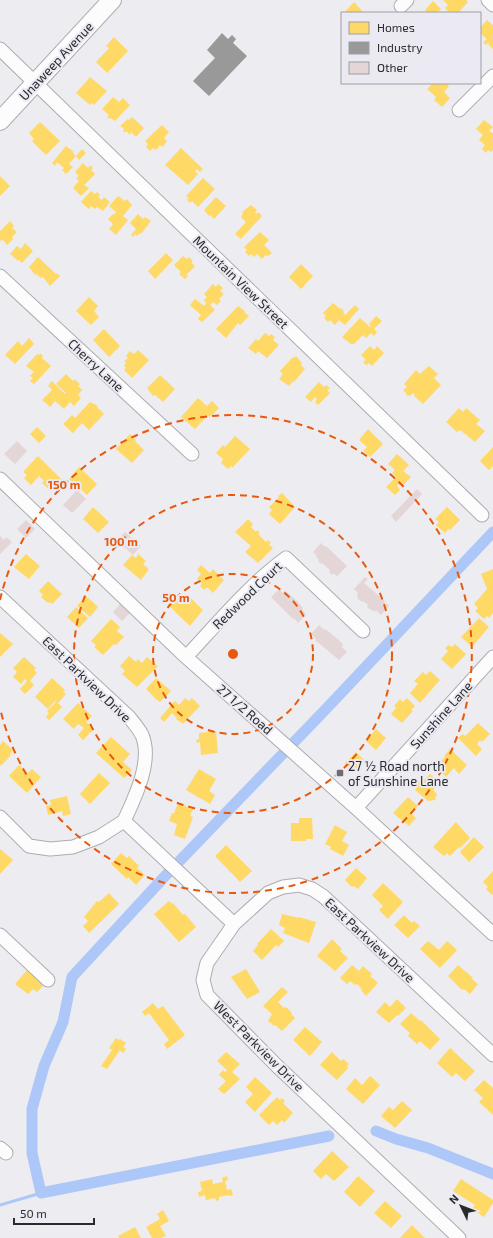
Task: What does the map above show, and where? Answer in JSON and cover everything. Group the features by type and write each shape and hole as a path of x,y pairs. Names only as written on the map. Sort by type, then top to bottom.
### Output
{"main road":[{"name":"Unaweep Avenue","path":"0,121 112,0"}],"street":[{"path":"488,0 493,5"},
{"name":"Mountain View Street","path":"0,49 482,515"},
{"path":"459,110 493,76"},
{"name":"Cherry Lane","path":"0,276 192,454"},
{"name":"27 1/2 Road","path":"0,479 186,657 356,808 493,934"},
{"name":"Redwood Court","path":"186,657 272,568 286,558 362,630"},
{"name":"East Parkview Drive","path":"0,596 129,717 142,735 145,751 144,766 134,800 124,821"},
{"name":"Sunshine Lane","path":"356,808 493,657"},
{"path":"0,817 29,846 50,848 72,847 99,837 124,821 234,924"},
{"name":"East Parkview Drive","path":"234,924 268,892 283,887 293,886 312,889 323,896 493,1055"},
{"name":"West Parkview Drive","path":"234,924 207,963 203,980 207,995 282,1071 459,1238"},
{"path":"0,935 48,980"}],"building: Homes":[{"path":"443,0 466,0 468,2 459,12 449,12 445,8 448,5"},
{"path":"433,1 441,9 438,12 426,12 425,10"},
{"path":"354,2 363,12 345,12"},
{"path":"487,20 493,25 493,49 488,44 490,41 486,45 483,42 487,39 481,34 481,27"},
{"path":"114,37 128,51 107,73 96,62 109,48 106,46"},
{"path":"90,77 107,91 94,105 92,103 90,105 76,93"},
{"path":"432,84 447,84 449,86 444,92 450,98 442,107 434,100 436,97 427,89"},
{"path":"113,97 119,102 123,98 130,105 115,121 107,117 109,115 102,109"},
{"path":"132,117 144,128 136,137 131,132 130,135 126,131 125,133 123,131 124,129 120,126"},
{"path":"484,120 493,127 489,131 493,133 493,150 491,152 488,150 486,153 482,149 485,145 479,140 483,135 476,129"},
{"path":"40,122 60,141 46,155 32,141 34,139 29,133"},
{"path":"162,125 169,132 164,138 167,141 163,147 160,145 156,150 153,148 150,151 146,147 148,144 145,141"},
{"path":"66,146 74,152 73,153 76,156 69,164 73,167 66,174 62,170 64,168 57,162 55,166 52,163"},
{"path":"181,148 203,169 200,172 197,169 195,171 198,174 188,185 165,165"},
{"path":"82,149 86,153 79,160 76,156"},
{"path":"83,163 88,168 90,165 93,168 91,170 95,174 84,185 89,188 81,196 73,188 79,181 76,178 79,176 75,172"},
{"path":"0,176 10,186 0,196"},
{"path":"203,178 215,189 198,207 192,201 190,203 187,200 189,198 186,196"},
{"path":"91,191 95,194 97,192 100,195 98,197 102,200 104,197 110,202 103,211 97,207 95,209 91,206 89,209 81,202"},
{"path":"118,196 125,201 127,199 132,205 123,216 128,220 116,235 109,229 113,224 108,219 116,212 109,206"},
{"path":"216,197 226,206 214,219 204,210"},
{"path":"251,205 257,210 255,212 256,214 258,212 262,216 241,239 235,234 246,222 241,217 242,212"},
{"path":"138,214 143,219 145,217 151,221 141,234 140,233 137,236 135,234 133,237 131,235 136,229 130,223"},
{"path":"10,221 14,226 12,228 17,232 7,245 3,240 0,240 0,231"},
{"path":"260,232 269,240 264,245 272,253 268,256 266,255 262,259 257,254 254,257 251,254 249,256 245,252 247,250 244,247"},
{"path":"25,243 33,251 22,263 10,254 17,246 21,249"},
{"path":"166,253 173,260 155,279 148,271"},
{"path":"183,256 187,259 189,257 193,261 191,263 195,266 186,275 188,276 185,279 179,274 181,272 174,265"},
{"path":"38,257 60,276 50,286 43,277 41,278 36,274 35,275 29,267"},
{"path":"301,264 313,276 301,289 289,277"},
{"path":"213,284 216,287 218,284 223,288 220,291 224,294 219,299 221,301 217,305 213,302 210,305 215,310 202,322 198,319 201,315 190,305 195,299 204,306 206,303 204,300 207,297 204,294"},
{"path":"89,297 98,306 94,311 99,317 91,325 76,311"},
{"path":"333,303 344,311 343,312 345,315 355,305 359,309 345,325 339,320 335,325 330,320 328,322 324,318 326,316 323,313"},
{"path":"238,306 249,316 240,325 238,323 226,338 216,329"},
{"path":"376,316 382,321 374,329 377,332 374,336 371,333 366,338 363,335 354,344 351,344 342,337 360,318 370,327 371,326 369,324"},
{"path":"104,329 120,346 109,357 93,340"},
{"path":"265,333 269,336 271,334 275,337 273,340 279,345 267,358 258,351 256,354 248,348 256,339 258,341"},
{"path":"29,338 34,344 15,364 5,355 18,341 22,346"},
{"path":"370,346 374,350 377,346 384,353 372,366 369,363 366,365 363,362 366,360 361,355"},
{"path":"138,350 149,360 132,378 124,370 126,368 124,366 126,363 124,361 128,358 126,356 130,351 134,354"},
{"path":"40,353 43,356 42,358 51,366 34,384 30,381 33,378 30,376 34,372 26,366 37,354 39,355"},
{"path":"296,356 305,369 289,386 279,379 283,374 280,371 293,357 294,358"},
{"path":"429,366 438,374 434,378 441,385 423,404 414,396 415,395 413,393 410,396 406,395 407,394 403,390 407,387 404,384 416,370 420,374"},
{"path":"66,374 73,381 74,379 80,384 78,386 82,390 78,395 81,398 74,406 70,402 64,409 55,401 50,407 42,400 52,390 48,386 52,381 65,394 66,393 56,384"},
{"path":"160,375 175,389 163,402 155,395 153,396 147,388"},
{"path":"319,382 324,387 326,385 330,388 327,390 330,393 318,405 315,402 317,399 315,397 311,402 305,397"},
{"path":"198,398 207,406 212,401 219,408 210,417 208,415 195,429 181,417"},
{"path":"90,402 98,406 97,407 104,414 89,430 82,423 73,433 63,424 72,415 75,418"},
{"path":"459,408 463,412 466,408 480,420 476,424 485,431 475,442 460,430 457,432 446,422"},
{"path":"37,427 46,436 39,443 30,434"},
{"path":"368,429 383,444 370,457 363,451 367,447 359,440"},
{"path":"130,434 144,450 132,463 116,449"},
{"path":"235,436 250,449 232,468 231,466 228,469 221,463 223,459 216,453 223,445 225,447"},
{"path":"493,447 493,466 489,470 480,461"},
{"path":"397,454 409,465 403,471 411,477 402,486 399,484 397,486 400,490 395,495 386,487 396,477 392,473 395,470 388,464"},
{"path":"38,456 62,480 51,491 42,483 44,481 39,476 31,485 24,478 27,475 23,472"},
{"path":"79,467 97,484 87,495 69,479"},
{"path":"282,493 295,507 280,524 269,514 272,510 269,507"},
{"path":"93,507 109,522 98,533 83,519"},
{"path":"447,507 460,520 445,533 436,525 439,522 435,519"},
{"path":"248,519 253,524 251,527 256,532 257,530 260,533 258,534 266,542 268,540 271,543 269,545 273,548 258,563 245,552 251,546 235,532"},
{"path":"26,554 40,566 29,579 14,567"},
{"path":"138,554 146,561 143,564 149,569 141,580 123,565 132,555 136,558"},
{"path":"201,565 210,573 213,569 224,580 213,593 207,587 204,590 200,586 202,583 197,579 201,574 197,570"},
{"path":"493,569 493,613 489,618 487,616 484,619 475,611 478,608 474,604 487,589 481,574"},
{"path":"48,581 62,594 52,604 50,602 48,603 41,597 43,595 39,591"},
{"path":"178,594 184,599 188,595 203,610 190,626 168,605"},
{"path":"86,596 98,607 90,617 77,606"},
{"path":"76,607 88,618 79,628 67,617"},
{"path":"479,618 489,627 472,647 461,637"},
{"path":"111,619 120,627 117,631 124,637 103,655 94,647 96,645 91,641"},
{"path":"0,633 13,644 0,657"},
{"path":"455,644 466,654 452,669 441,659 448,651 445,648 449,645 452,647"},
{"path":"129,656 136,662 138,659 142,663 147,657 158,666 137,687 122,674 125,671 120,666"},
{"path":"24,657 36,668 34,670 37,673 30,681 34,685 25,694 20,689 27,681 25,679 21,684 13,677 17,672 13,668"},
{"path":"430,671 440,680 420,703 410,693 418,684 414,681 423,672 426,675"},
{"path":"52,678 65,690 63,692 66,694 58,703 62,707 49,720 46,717 49,713 47,711 56,702 55,701 48,709 35,697"},
{"path":"156,678 171,691 160,702 146,689"},
{"path":"185,698 189,701 192,698 200,706 183,724 176,719 177,718 172,713 164,722 160,718 175,701 179,705"},
{"path":"407,698 415,706 411,710 413,711 402,723 391,714 396,708 394,706 400,699 403,702"},
{"path":"78,703 92,716 86,722 94,729 83,740 78,735 84,728 78,724 74,729 63,719"},
{"path":"478,723 490,734 482,742 480,740 477,744 482,749 476,756 458,738 463,734 465,736"},
{"path":"376,729 386,738 376,750 366,741"},
{"path":"216,731 218,753 201,755 200,742 197,743 196,740 199,739 199,733"},
{"path":"111,737 130,754 123,762 132,770 124,778 96,753"},
{"path":"3,741 13,750 10,754 11,755 1,766 0,745"},
{"path":"450,749 467,765 459,774 454,768 446,777 436,767"},
{"path":"356,752 365,761 354,772 345,763"},
{"path":"19,765 28,773 32,769 41,777 27,793 9,776"},
{"path":"199,769 216,779 209,791 215,795 210,804 186,790"},
{"path":"99,773 110,783 90,804 80,794"},
{"path":"430,774 440,783 433,790 437,794 435,800 428,801 415,790 418,786 416,784 420,780 422,782"},
{"path":"67,796 71,814 63,816 62,811 48,815 46,806 51,805 50,800"},
{"path":"408,797 418,806 411,813 416,818 409,826 393,813"},
{"path":"178,803 193,809 190,816 193,817 185,839 174,835 177,824 169,821"},
{"path":"299,818 312,818 313,839 306,839 306,841 291,841 291,823 299,823"},
{"path":"456,822 470,838 450,856 447,853 444,856 433,847"},
{"path":"335,825 347,832 342,841 349,845 343,856 330,849 331,847 325,844"},
{"path":"474,837 484,847 469,862 460,852"},
{"path":"226,845 252,871 240,882 215,856"},
{"path":"0,849 13,860 0,874"},
{"path":"121,853 127,858 129,856 139,866 137,868 145,875 136,885 111,864"},
{"path":"356,868 367,878 358,889 354,886 352,887 345,880"},
{"path":"493,871 492,895 486,889 488,887 483,882"},
{"path":"383,883 403,902 388,919 379,910 383,906 372,895"},
{"path":"109,893 119,904 89,933 83,926 88,921 84,917 97,901 99,902"},
{"path":"169,901 172,904 173,903 183,915 185,914 196,927 179,942 154,914"},
{"path":"282,914 316,922 309,943 283,933 285,928 279,925"},
{"path":"404,915 412,923 414,921 420,926 408,938 394,925"},
{"path":"271,929 284,941 278,947 276,945 262,960 253,951 258,945 257,944"},
{"path":"332,939 342,949 340,951 348,958 335,971 317,956"},
{"path":"428,941 439,950 447,941 457,950 440,968 420,949"},
{"path":"352,965 359,971 363,966 372,974 370,976 378,983 366,996 357,984 355,985 350,981 347,984 340,978"},
{"path":"458,965 478,984 470,994 464,989 462,990 448,976"},
{"path":"246,969 260,992 247,999 231,977"},
{"path":"27,970 44,985 37,992 33,989 28,994 15,984"},
{"path":"282,987 288,992 278,1002 284,1008 286,1007 295,1018 282,1031 275,1025 274,1026 271,1023 272,1022 270,1023 268,1021 272,1014 263,1006"},
{"path":"397,999 406,1008 389,1023 376,1012 385,1002 390,1007"},
{"path":"153,1003 158,1009 163,1006 185,1035 167,1049 164,1044 169,1040 149,1013 145,1016 142,1012"},
{"path":"411,1013 420,1021 421,1020 440,1039 430,1050 420,1041 417,1044 408,1036 410,1033 400,1024"},
{"path":"305,1027 322,1042 310,1056 293,1040"},
{"path":"116,1038 126,1043 123,1047 126,1049 123,1053 120,1050 107,1069 101,1066 112,1050 109,1048"},
{"path":"450,1048 475,1071 465,1081 456,1073 452,1077 437,1063"},
{"path":"226,1052 240,1064 232,1072 240,1079 224,1094 218,1089 226,1081 219,1075 223,1070 225,1072 227,1070 217,1061"},
{"path":"332,1052 341,1061 343,1059 349,1064 347,1066 348,1068 337,1080 320,1065"},
{"path":"370,1076 380,1085 363,1104 346,1089 355,1078 362,1085"},
{"path":"255,1077 272,1093 255,1112 245,1102 253,1094 246,1087"},
{"path":"484,1080 493,1088 493,1115 479,1102 483,1098 474,1090"},
{"path":"277,1097 280,1100 282,1098 285,1101 283,1103 293,1113 284,1123 282,1120 277,1125 273,1121 269,1125 259,1115"},
{"path":"402,1101 412,1110 395,1128 381,1116 389,1107 393,1110"},
{"path":"332,1151 349,1167 334,1181 326,1174 321,1179 313,1171"},
{"path":"227,1176 228,1180 225,1181 227,1190 231,1189 233,1195 219,1197 219,1200 216,1201 215,1198 206,1200 205,1195 199,1197 198,1192 202,1191 200,1182 212,1179 213,1184 223,1182 222,1178"},
{"path":"358,1176 375,1191 360,1207 344,1192"},
{"path":"461,1179 493,1200 493,1203 484,1217 472,1209 475,1205 453,1191"},
{"path":"385,1201 402,1216 391,1228 374,1213"},
{"path":"163,1210 169,1221 160,1226 166,1236 161,1238 152,1238 146,1227 160,1219 157,1214"},
{"path":"412,1225 425,1238 400,1238"},
{"path":"135,1227 141,1238 119,1238 118,1236"}],"building: Industry":[{"path":"222,33 228,39 232,35 236,39 233,43 247,56 209,96 193,81 215,58 207,50"}],"building: Other":[{"path":"17,441 27,451 15,464 4,454"},
{"path":"417,489 422,494 396,522 391,516"},
{"path":"77,490 86,499 72,513 63,505"},
{"path":"26,520 35,529 26,538 17,529"},
{"path":"125,532 141,546 133,555 117,541"},
{"path":"0,536 4,540 6,537 12,542 0,554"},
{"path":"321,543 347,566 337,576 333,573 332,575 329,572 330,570 318,561 317,556 313,552"},
{"path":"365,577 368,579 364,583 389,606 381,615 376,610 375,612 373,610 372,611 367,607 368,605 357,598 358,593 354,589"},
{"path":"279,589 283,593 285,591 288,593 303,608 302,610 306,614 298,623 271,597"},
{"path":"120,604 130,613 122,621 113,612"},
{"path":"319,625 341,642 343,645 342,647 347,652 339,660 315,640 316,639 311,634"}],"waterway":[{"path":"329,1136 41,1193 32,1153 32,1109 44,1066 63,1022 72,977 167,874 325,710 493,532"},
{"path":"376,1131 396,1139 428,1148 493,1174"},
{"path":"0,1205 41,1193"}],"place":[{"name":"27 ½ Road north of Sunshine Lane","path":"340,773"}]}
